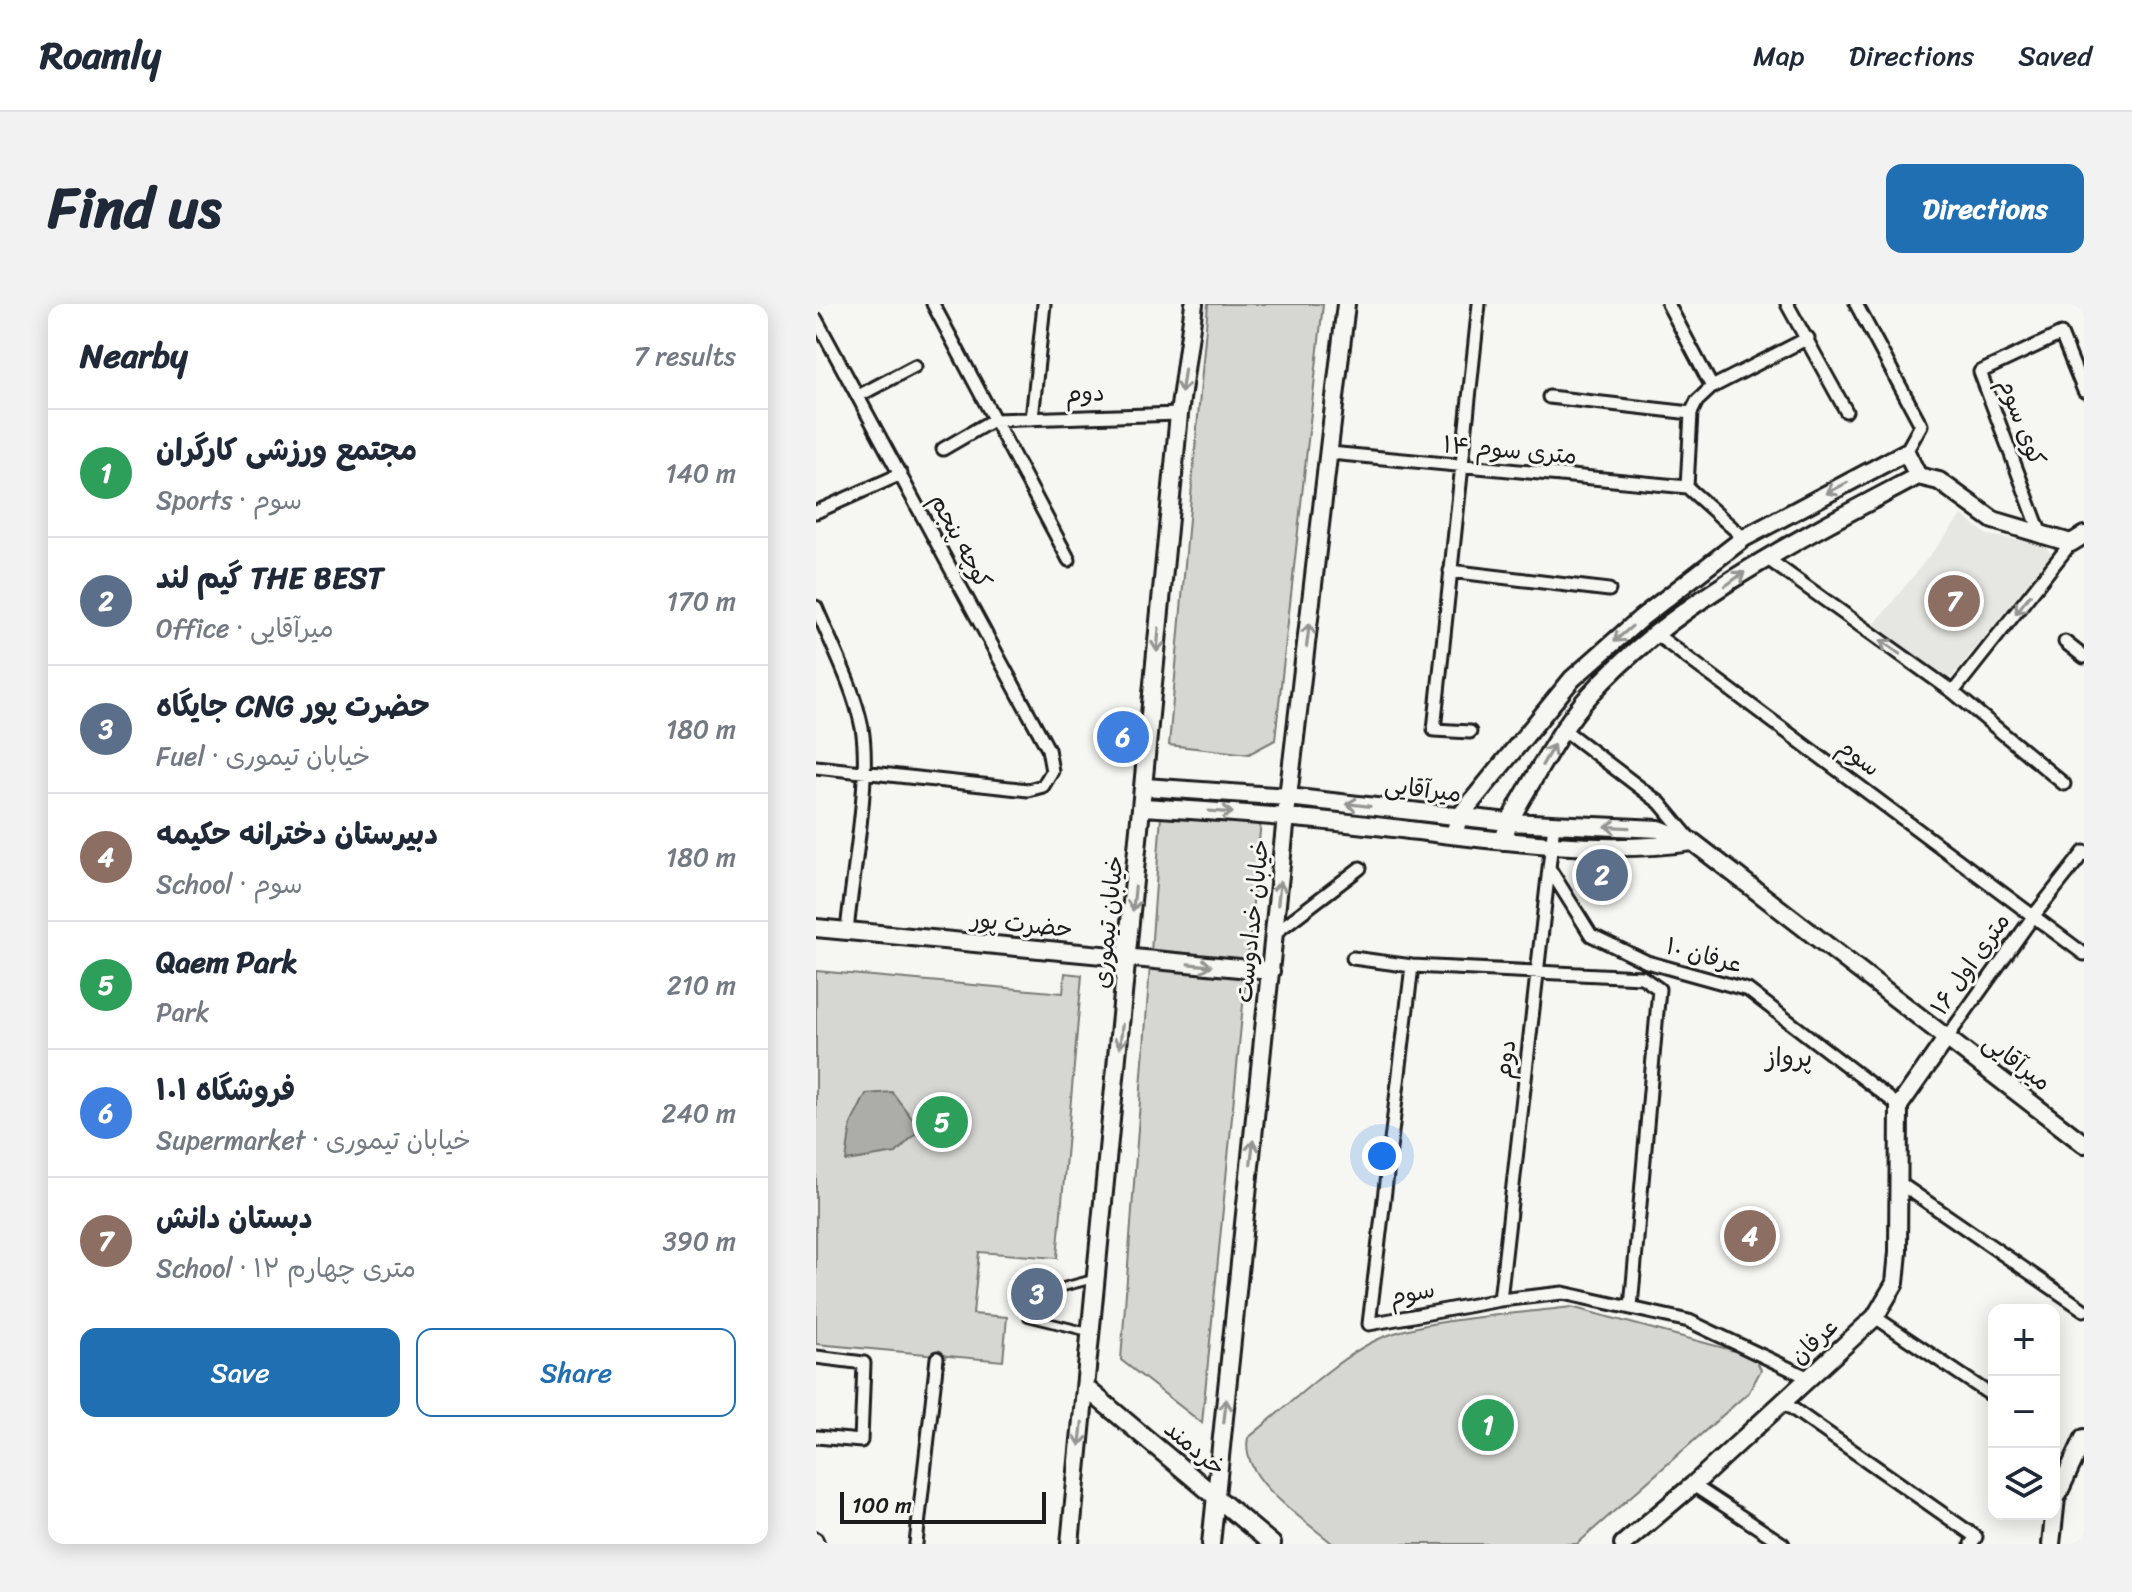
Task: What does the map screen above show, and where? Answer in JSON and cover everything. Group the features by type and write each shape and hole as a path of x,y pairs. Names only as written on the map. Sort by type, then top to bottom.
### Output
{"street":[{"path":"933,304 1069,560"},
{"path":"1032,419 1044,304"},
{"name":"خیابان تیموری","path":"1070,1544 1179,414 1194,304"},
{"name":"خیابان خدادوست","path":"1211,1544 1288,797 1346,304"},
{"path":"1470,732 1434,730 1479,304"},
{"path":"1668,304 1712,387"},
{"path":"1787,304 1846,411"},
{"path":"1454,835 1459,817 1572,679 1641,618 1744,538 1906,452 1921,425 1856,304"},
{"name":"کوچه پنجم","path":"816,319 860,395 1048,749 1052,771 1043,786 1028,790 863,772"},
{"name":"کوی سوم","path":"2042,537 1980,372 2061,334 2084,391"},
{"path":"1744,538 1687,487 1691,413 1697,401 1712,387 1808,338"},
{"path":"860,395 915,366"},
{"path":"1549,397 1691,413"},
{"name":"دوم","path":"993,420 1179,414"},
{"path":"943,449 993,420"},
{"path":"1906,452 1918,476"},
{"name":"۱۴ متری سوم","path":"1330,453 1460,468 1687,487"},
{"path":"816,512 901,474"},
{"path":"1503,841 1508,822 1563,729 1591,694 1657,635 1765,557 1918,476 1939,481 1993,520 2042,537 2078,539"},
{"path":"1953,692 2078,539"},
{"path":"1765,557 1953,692 2064,784"},
{"path":"1450,571 1609,590"},
{"path":"816,607 856,704 862,731 863,772 847,931"},
{"name":"سوم","path":"1657,635 2035,914 2084,954"},
{"path":"2065,642 2084,657"},
{"path":"1563,729 1660,803 1693,842"},
{"path":"816,767 863,772"},
{"name":"میرآقایی","path":"1145,787 1288,797 1508,822 1659,829 1693,842 2084,1144"},
{"name":"میرآقایی","path":"1143,807 1287,816 1503,841 1660,847 1693,842"},
{"name":"دوم","path":"1500,1300 1554,824"},
{"name":"۱۶ متری اول","path":"1899,1106 2035,914 2084,852"},
{"path":"1275,933 1360,868"},
{"name":"عرفان ۱۰","path":"1549,868 1591,935 1647,962 1748,990 1899,1106"},
{"name":"حضرت پور","path":"816,928 1271,971"},
{"path":"1353,958 1412,966 1642,977 1659,989 1631,1307"},
{"name":"سوم","path":"1412,966 1369,1324 1500,1300 1563,1293 1689,1321 1809,1378"},
{"name":"عرفان","path":"1623,1544 1693,1485 1875,1317 1895,1283 1899,1106"},
{"path":"1898,1182 2084,1310"},
{"path":"1875,1317 1988,1393"},
{"path":"816,1357 864,1363 861,1441 817,1437"},
{"path":"916,1544 937,1358"},
{"name":"خردمند","path":"1086,1388 1272,1544"},
{"path":"1783,1402 1976,1537 1971,1544"},
{"path":"2051,1544 2056,1498 2083,1442"},
{"path":"1693,1485 1783,1544"}],"lane":[{"path":"1091,1333 1028,1317 1037,1294 1097,1278"}],"shaded area":[{"path":"1208,304 1323,304 1275,740 1249,754 1169,745"},
{"path":"1962,515 1987,535 2044,544 2051,554 1948,682 1875,624"},
{"path":"1161,816 1261,821 1202,1423 1121,1360"},
{"path":"816,971 1063,993 1065,973 1082,975 1057,1258 979,1252 973,1314 1007,1317 1003,1361 816,1344"},
{"path":"892,1092 920,1129 896,1153 846,1161 851,1124 866,1094"},
{"path":"1571,1307 1754,1356 1761,1370 1749,1392 1577,1544 1333,1544 1291,1511 1254,1468 1248,1453 1248,1438 1364,1346 1400,1331 1422,1326"}],"place":[{"name":"دبستان دانش","path":"1954,601"},
{"name":"فروشگاه ۱۰۱","path":"1123,737"},
{"name":"گیم لند THE BEST","path":"1602,875"},
{"name":"Qaem Park","path":"942,1122"},
{"name":"دبیرستان دخترانه حکیمه","path":"1750,1236"},
{"name":"جایگاه CNG حضرت پور","path":"1037,1294"},
{"name":"مجتمع ورزشی کارگران","path":"1488,1425"}],"district":[{"name":"پرواز","path":"1789,1057"}]}
